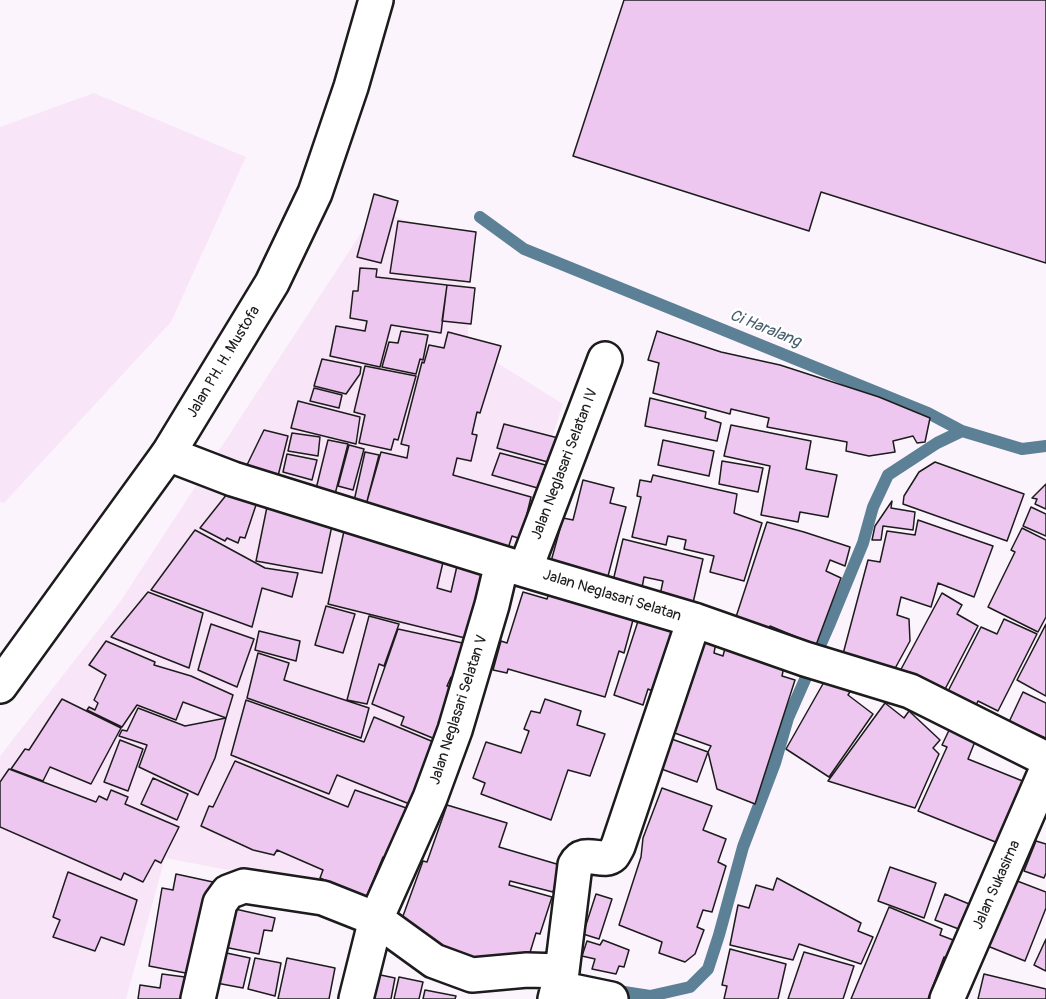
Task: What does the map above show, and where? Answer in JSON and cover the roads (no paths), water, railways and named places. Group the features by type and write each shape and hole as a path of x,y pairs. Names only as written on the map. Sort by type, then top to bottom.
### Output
{"main road":[{"name":"Jalan PH. H. Mustofa","path":"0,686 168,454 272,283 315,193 351,87 376,0"},
{"name":"Jalan Neglasari Selatan IV","path":"514,566 605,358"},
{"name":"Jalan Neglasari Selatan","path":"168,454 233,479 694,620 805,659 910,691 1046,759"},
{"name":"Jalan Neglasari Selatan V","path":"356,999 371,934 430,798 456,730 492,605 514,566"},
{"path":"558,986 576,865 583,857 614,855 694,620"},
{"name":"Jalan Sukasirna","path":"947,999 1046,771"},
{"path":"198,999 220,903 228,892 244,886 323,898 371,934 472,975 526,970 558,986 611,999"}],"waterway":[{"name":"Ci Haralang","path":"480,217 524,249 928,413 962,431 1022,449 1046,446"},
{"path":"611,990 650,996 690,987 708,969 743,847 775,763 788,718 863,543 873,507 888,475 937,443 962,431"}]}
